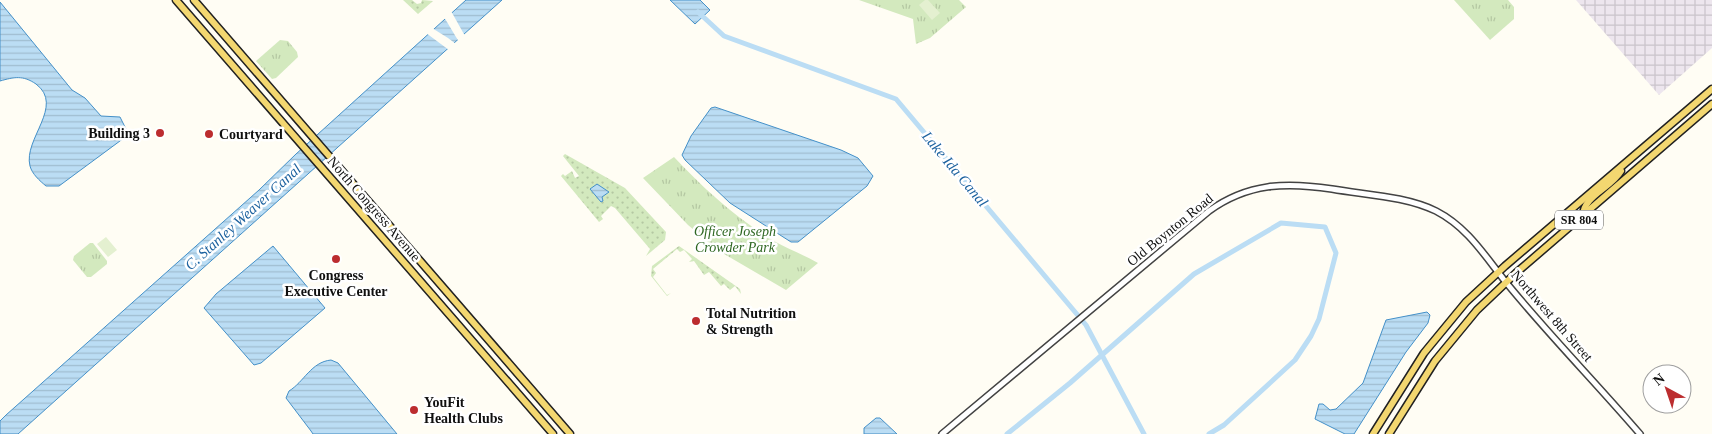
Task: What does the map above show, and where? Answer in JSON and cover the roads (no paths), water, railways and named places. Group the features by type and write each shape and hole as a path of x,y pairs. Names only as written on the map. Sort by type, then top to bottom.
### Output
{"main road":[{"name":"North Congress Avenue","path":"176,0 553,434"},
{"name":"North Congress Avenue","path":"194,0 570,434"},
{"path":"253,88 275,94"},
{"name":"SR 804","path":"1373,434 1438,336 1466,302 1498,272 1712,89"},
{"name":"SR 804","path":"1389,434 1448,343 1476,310 1712,104"},
{"path":"1583,216 1585,205 1614,180 1624,165"}],"street":[{"name":"Old Boynton Road","path":"942,434 1216,206 1244,192 1274,185 1306,185 1402,200 1426,207 1451,220 1466,232 1498,272"},
{"name":"Northwest 8th Street","path":"1498,272 1640,434"}],"water":[{"name":"C. Stanley Weaver Canal","path":"466,0 502,0 18,434 0,434 0,421 6,415 259,190 296,154"},
{"path":"670,0 700,0 710,10 695,24"},
{"path":"0,2 72,90 85,98 101,116 120,117 128,133 124,138 59,186 46,186 34,175 30,166 29,156 32,145 45,112 46,102 44,93 36,84 27,79 14,78 0,81"},
{"path":"715,107 841,150 858,158 873,176 867,186 798,242 791,242 730,203 682,155 691,136 711,108"},
{"path":"597,184 609,192 602,197 603,201 601,202 590,189"},
{"path":"273,246 325,308 261,363 254,365 204,308 216,294"},
{"path":"1427,312 1430,315 1428,323 1406,352 1354,434 1345,434 1315,419 1319,404 1323,404 1330,410 1336,409 1363,383 1386,320"},
{"path":"331,360 338,363 397,434 313,434 286,398 289,391 313,368 318,364"},
{"path":"876,418 880,418 897,434 864,434 864,428"}],"waterway":[{"name":"Lake Ida Canal","path":"698,12 724,36 896,99 1086,325 1144,434"},
{"path":"1007,434 1070,383 1194,274 1281,223 1325,227 1336,253 1319,319 1311,336 1295,360 1224,425 1209,434"}],"place":[{"name":"Building 3","path":"160,133"},
{"name":"Courtyard","path":"209,134"},
{"name":"Congress Executive Center","path":"336,259"},
{"name":"Total Nutrition & Strength","path":"696,321"},
{"name":"YouFit Health Clubs","path":"414,410"}],"park label":[{"name":"Officer Joseph Crowder Park","path":"735,240"}]}
